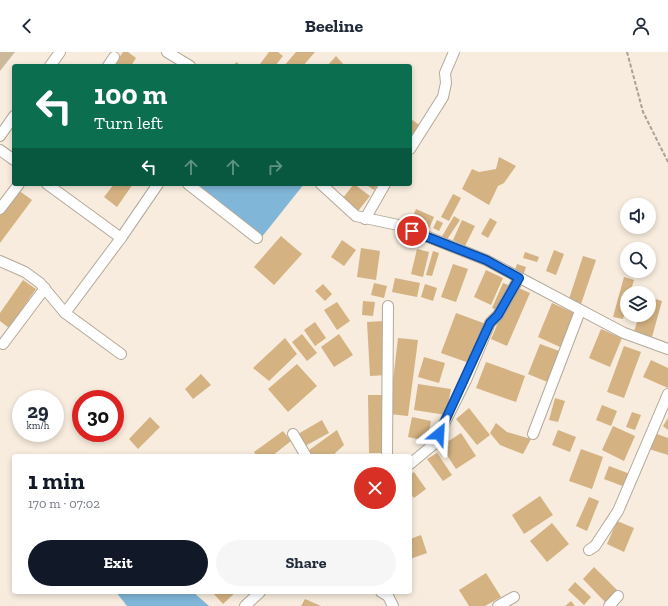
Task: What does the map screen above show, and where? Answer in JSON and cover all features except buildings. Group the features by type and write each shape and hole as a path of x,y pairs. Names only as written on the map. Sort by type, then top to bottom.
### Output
{"street":[{"path":"51,64 60,52"},
{"path":"167,52 187,64"},
{"path":"412,146 443,97 446,83 445,73 454,52"},
{"path":"109,64 114,57"},
{"path":"0,136 12,119"},
{"path":"0,150 12,159"},
{"path":"0,209 17,186"},
{"path":"50,186 121,238"},
{"path":"65,313 121,238 157,186"},
{"path":"191,186 257,238"},
{"path":"323,186 356,216 398,225 486,260 624,333 668,349"},
{"path":"365,219 384,186"},
{"path":"0,261 25,272 45,288 65,313 121,354"},
{"path":"412,462 434,444 466,380 490,323 498,315 519,278"},
{"path":"3,344 45,288"},
{"path":"387,454 388,306"},
{"path":"533,434 580,311"},
{"path":"590,550 618,511 668,394"},
{"path":"293,434 305,454"},
{"path":"245,606 258,594"},
{"path":"384,594 388,596 393,606"},
{"path":"609,606 618,596"},
{"path":"498,606 514,597"}],"path":[{"path":"627,52 643,112 668,162"}],"shaded area":[{"path":"0,52 15,52 0,71"}],"water":[{"path":"195,186 302,186 261,238"},
{"path":"118,594 195,594 209,606 127,606"}],"route":[{"path":"412,231 486,260 519,278 498,315 490,323 466,380 439,434"}]}
